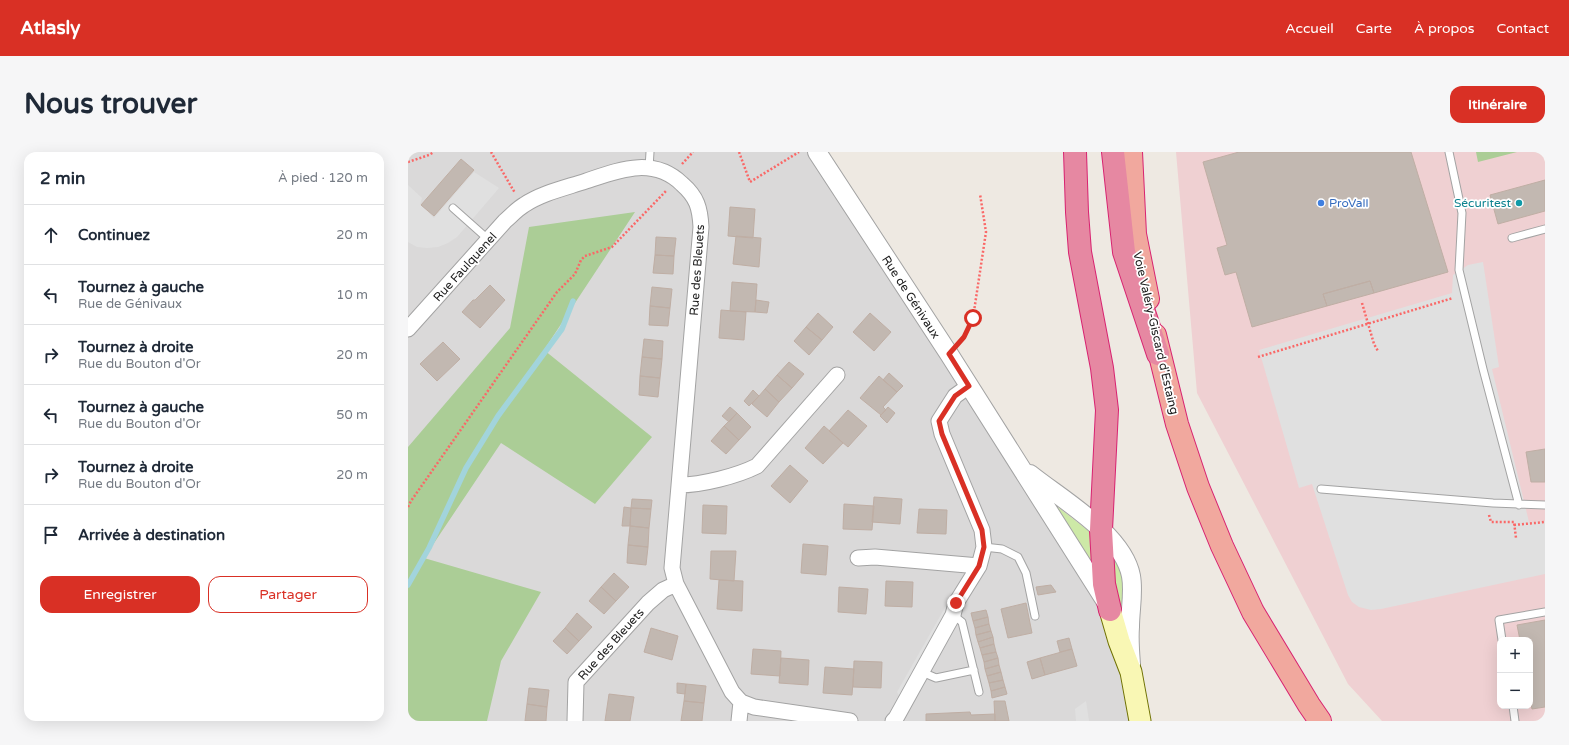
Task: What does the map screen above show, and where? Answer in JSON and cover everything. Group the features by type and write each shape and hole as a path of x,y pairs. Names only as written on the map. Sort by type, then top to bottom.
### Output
{"highway":[{"path":"1075,152 1076,212 1080,252 1102,368 1107,410 1101,530 1104,584 1110,610"},
{"path":"1114,152 1124,252 1158,354"},
{"name":"Voie Valéry-Giscard d'Estaing","path":"1131,152 1135,234 1158,354 1176,424 1198,487 1222,546 1253,612 1309,706 1320,721"}],"main road":[{"name":"Rue de Génivaux","path":"1110,610 1119,641 1131,672 1140,721"}],"street":[{"name":"Rue de Génivaux","path":"817,152 949,354 1110,610"},
{"name":"Rue des Bleuets","path":"522,205 539,196 621,170 642,167 658,169 672,174 694,197 700,209 701,226 672,568 676,584 732,692 741,702"},
{"name":"Rue Faulquenel","path":"408,329 522,205"},
{"path":"679,485 701,483 746,472 757,466 837,375"},
{"path":"893,721 953,615 956,603 979,566 984,547 982,530 942,434 939,421 955,396 969,386"},
{"name":"Rue de Génivaux","path":"1017,463 1101,530 1119,549 1130,574 1132,586 1130,628 1131,672"},
{"path":"858,558 875,557 979,566"},
{"name":"Rue des Bleuets","path":"574,721 576,682 648,603 663,590 676,584"},
{"path":"739,721 741,702 754,707 850,721"}],"lane":[{"path":"649,168 650,152"},
{"path":"1450,152 1462,212 1459,270 1482,369 1519,505"},
{"path":"453,208 489,240"},
{"path":"1512,238 1545,229"},
{"path":"1321,489 1545,506"},
{"path":"984,547 1002,549 1018,557 1026,573 1035,616"},
{"path":"1502,637 1499,620 1545,612"},
{"path":"953,615 962,622 979,692"},
{"path":"922,672 936,678 974,670"},
{"path":"1513,709 1515,721"}],"path":[{"path":"408,162 429,156 434,152"},
{"path":"491,152 522,205"},
{"path":"739,152 750,182 800,152"},
{"path":"408,507 557,292 575,274 581,260 590,254 605,251 612,247 669,188 676,178"},
{"path":"949,354 964,337 973,318 986,232 980,194"},
{"path":"1258,357 1465,295"},
{"path":"1362,303 1374,344 1378,351"},
{"path":"1487,510 1491,522 1514,522 1516,538"},
{"path":"1514,525 1545,522"}],"shaded area":[{"path":"408,152 822,152 1110,610 1140,721 408,721"},
{"path":"1176,152 1545,152 1545,721 1382,721 1348,684 1197,393"},
{"path":"474,172 499,188 457,237 438,247 417,247 408,242 408,185 422,198 420,204 434,218"},
{"path":"1483,262 1499,367 1492,369 1529,522 1545,521 1545,574 1381,609 1371,610 1359,607 1352,602 1348,595 1312,484 1299,488 1259,350 1452,293 1453,275 1468,265"},
{"path":"947,604 949,613 900,698 897,692"},
{"path":"1086,701 1089,721 1076,721 1075,709"}],"green space":[{"path":"1476,152 1517,152 1478,162"},
{"path":"635,212 544,350 652,437 595,504 501,443 424,558 541,592 501,661 487,721 408,721 408,447 510,328 529,227"},
{"path":"1054,504 1090,532 1094,539 1092,563"},
{"path":"1115,555 1124,578 1122,625 1110,557"}],"building":[{"name":"ProVall","path":"1239,152 1411,152 1448,272 1374,293 1370,281 1323,294 1327,306 1252,327 1236,272 1225,275 1217,248 1227,245 1203,162"},
{"path":"461,159 474,170 434,216 421,205"},
{"name":"Sécuritest","path":"1545,180 1545,211 1498,224 1490,195"},
{"path":"730,207 755,209 753,238 728,236"},
{"path":"736,236 761,238 759,267 733,264"},
{"path":"656,237 676,238 674,256 655,255"},
{"path":"655,255 674,256 673,274 653,273"},
{"path":"1370,281 1374,293 1327,306 1323,294"},
{"path":"732,282 757,284 755,312 730,311"},
{"path":"490,285 505,300 480,328 462,312"},
{"path":"652,287 672,289 670,308 650,306"},
{"path":"756,300 769,302 767,313 755,312"},
{"path":"650,306 670,308 668,326 649,325"},
{"path":"721,310 746,312 744,340 719,338"},
{"path":"818,313 833,327 822,340 806,327"},
{"path":"870,313 891,332 874,351 853,332"},
{"path":"806,327 822,340 809,355 794,341"},
{"path":"644,339 663,341 662,359 642,357"},
{"path":"443,342 460,359 437,381 420,364"},
{"path":"642,357 662,359 660,378 640,376"},
{"path":"789,362 804,374 792,388 777,375"},
{"path":"889,373 903,386 897,392 883,380"},
{"path":"777,375 792,388 779,402 765,389"},
{"path":"640,376 660,378 658,397 639,395"},
{"path":"879,376 897,392 883,407 886,410 881,415 860,398"},
{"path":"765,389 779,402 767,417 752,404"},
{"path":"753,390 759,396 749,406 744,401"},
{"path":"730,407 737,413 729,422 722,416"},
{"path":"888,407 895,413 887,423 880,416"},
{"path":"848,410 867,426 848,447 829,431"},
{"path":"737,413 751,427 739,440 724,426"},
{"path":"724,426 739,440 726,454 711,441"},
{"path":"824,426 843,443 823,464 805,448"},
{"path":"1545,449 1545,482 1531,482 1526,452"},
{"path":"790,465 808,481 790,503 771,486"},
{"path":"874,497 902,499 900,524 872,522"},
{"path":"632,499 652,500 651,509 631,508"},
{"path":"844,504 874,506 872,530 843,529"},
{"path":"703,505 727,506 726,534 702,533"},
{"path":"624,507 631,508 630,526 622,526"},
{"path":"631,508 651,509 649,528 630,526"},
{"path":"919,509 947,510 946,534 917,533"},
{"path":"630,526 649,528 648,547 628,545"},
{"path":"803,544 828,546 826,575 801,573"},
{"path":"628,545 648,547 646,565 627,563"},
{"path":"711,551 736,551 734,581 710,579"},
{"path":"614,573 629,587 616,601 601,587"},
{"path":"719,580 743,581 742,611 717,609"},
{"path":"886,581 913,582 912,607 885,606"},
{"path":"1051,585 1056,592 1038,595 1036,587"},
{"path":"601,587 616,601 604,614 589,601"},
{"path":"839,587 868,589 866,614 838,612"},
{"path":"1026,603 1032,633 1008,638 1001,609"},
{"path":"986,610 988,617 973,621 971,613"},
{"path":"577,613 592,627 579,641 565,628"},
{"path":"988,617 989,624 975,628 973,621"},
{"path":"1545,620 1545,707 1533,709 1533,637 1519,637 1517,625"},
{"path":"989,624 991,631 976,635 975,628"},
{"path":"565,628 579,641 567,654 553,641"},
{"path":"651,628 678,636 672,660 644,652"},
{"path":"991,631 993,637 978,642 976,635"},
{"path":"993,637 994,644 980,648 978,642"},
{"path":"1069,638 1072,649 1060,652 1057,641"},
{"path":"994,644 996,652 982,655 980,648"},
{"path":"753,649 781,651 780,676 751,674"},
{"path":"1072,649 1077,666 1045,675 1040,658"},
{"path":"996,652 998,658 984,662 982,655"},
{"path":"781,658 809,660 808,685 779,683"},
{"path":"998,658 999,665 985,669 984,662"},
{"path":"1040,658 1045,675 1032,679 1027,662"},
{"path":"854,661 882,662 881,688 853,687"},
{"path":"999,665 1001,672 987,676 985,669"},
{"path":"825,667 854,669 852,695 823,693"},
{"path":"1001,672 1003,680 989,683 987,676"},
{"path":"1003,680 1005,687 991,691 989,683"},
{"path":"677,683 686,684 685,694 677,693"},
{"path":"686,684 706,686 704,703 684,701"},
{"path":"1005,687 1007,694 992,698 991,691"},
{"path":"529,688 549,690 547,707 527,704"},
{"path":"609,694 634,697 630,721 605,721"},
{"path":"684,701 704,703 702,721 681,721"},
{"path":"994,701 1005,701 1009,721 995,721"},
{"path":"527,704 547,707 546,721 525,721"},
{"path":"970,712 971,715 995,714 995,721 926,721 926,714"}],"waterway":[{"path":"408,585 429,548 466,468 498,416 562,329 573,301"}],"place":[{"name":"ProVall","path":"1321,203"},
{"name":"Sécuritest","path":"1519,203"}],"route":[{"path":"956,603 979,566 984,547 982,530 942,434 939,421 955,396 969,386 949,354 964,337 973,318"}]}
